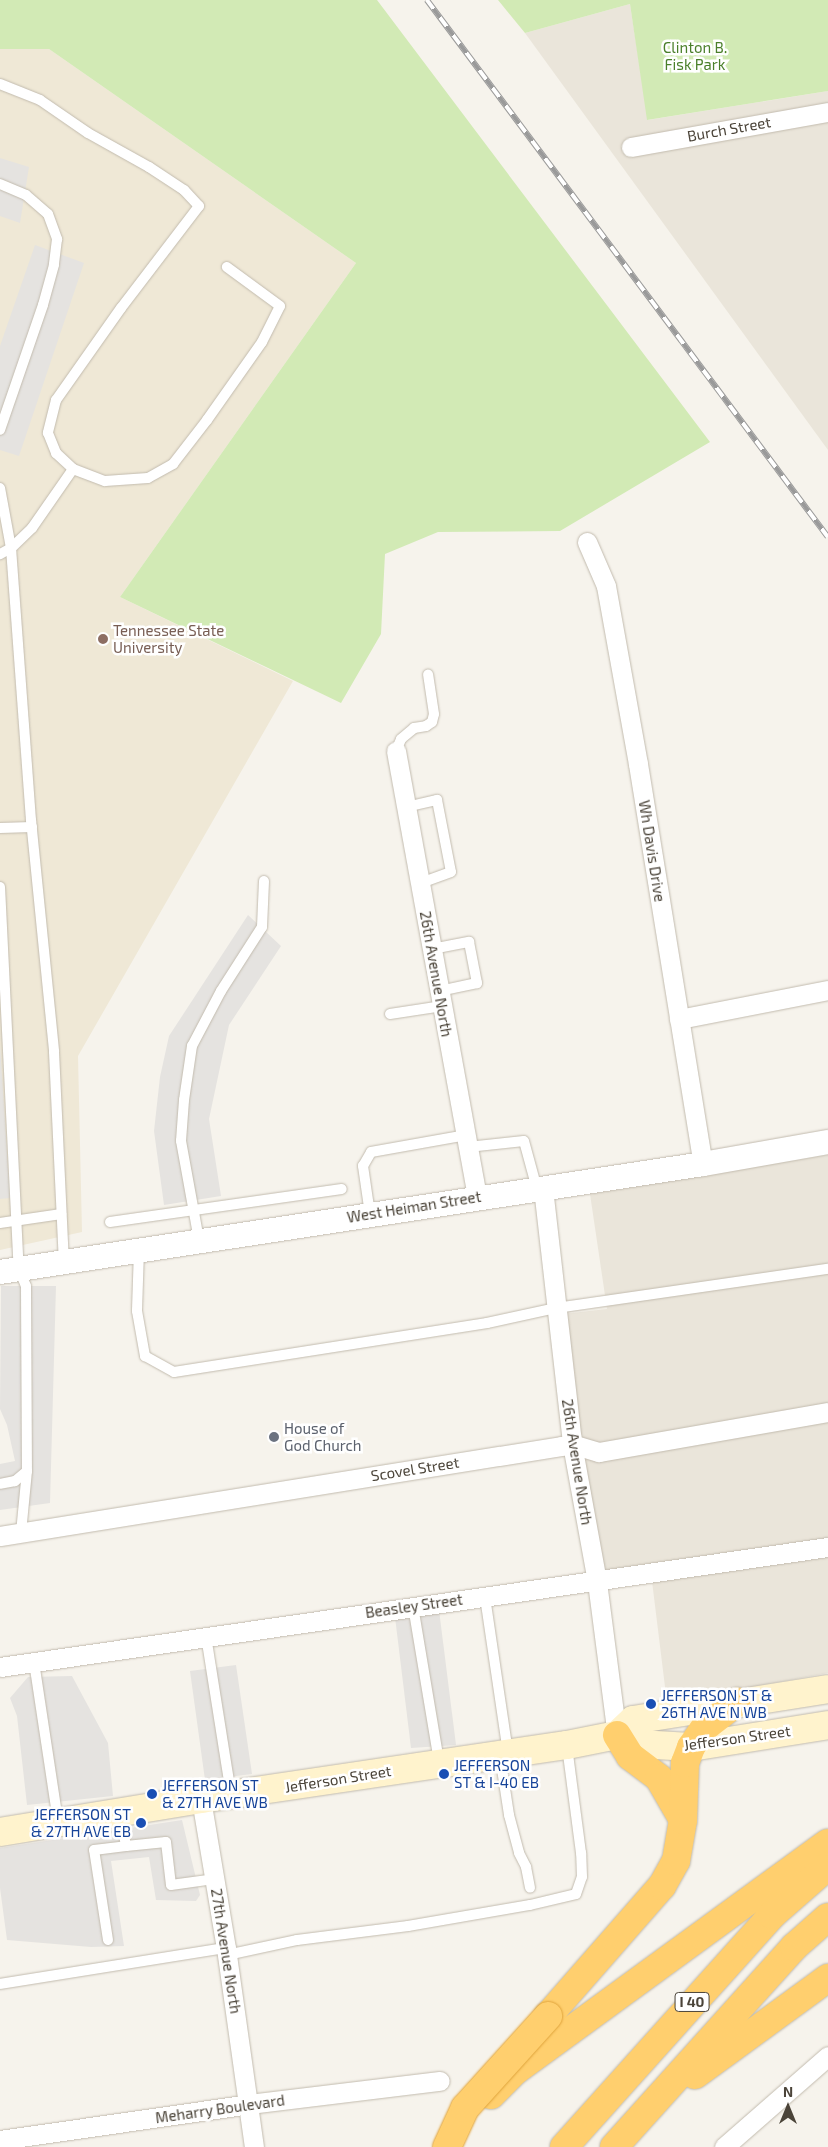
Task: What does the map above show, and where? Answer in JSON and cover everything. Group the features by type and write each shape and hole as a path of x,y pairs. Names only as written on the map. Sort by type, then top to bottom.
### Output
{"highway":[{"path":"447,2147 465,2108 662,1886 676,1861 683,1820 685,1763 691,1747 705,1727 736,1702"},
{"path":"616,1735 630,1756 659,1778 683,1820"},
{"path":"439,2147 516,2071 828,1843"},
{"name":"I 40","path":"564,2147 772,1914 828,1866"},
{"name":"I 40","path":"614,2147 794,1947 828,1917"},
{"path":"646,2111 828,1978"}],"main road":[{"name":"Jefferson Street","path":"0,1832 201,1799 566,1745 616,1735 633,1720 736,1702 828,1689"},
{"name":"Jefferson Street","path":"616,1735 638,1744 691,1747 828,1726"}],"street":[{"name":"Burch Street","path":"631,147 828,112"},
{"name":"Wh Davis Drive","path":"588,542 606,586 638,764 702,1164"},
{"name":"26th Avenue North","path":"396,751 477,1197"},
{"path":"679,1020 828,990"},
{"name":"West Heiman Street","path":"10,1270 702,1164 828,1142"},
{"name":"26th Avenue North","path":"540,1188 572,1444 597,1582 616,1735"},
{"name":"Scovel Street","path":"0,1536 572,1444 598,1452 828,1412"},
{"name":"Beasley Street","path":"0,1667 413,1606 597,1582 828,1547"},
{"name":"27th Avenue North","path":"201,1799 227,1952 254,2147"},
{"path":"724,2147 828,2056"},
{"name":"Meharry Boulevard","path":"0,2140 249,2104 440,2081"}],"lane":[{"path":"0,84 40,100 88,133 149,167 184,190 198,206 121,308 56,400 48,433 56,453 73,470 105,481 148,478 173,464 207,420 262,342 280,306 227,267"},
{"path":"0,184 26,196 48,214 57,239 54,265 0,430"},
{"path":"0,554 10,548 32,528 73,470"},
{"path":"0,488 10,548 32,826 54,1052 64,1262"},
{"path":"396,751 401,738 414,728 426,726 432,722 434,714 428,674"},
{"path":"406,806 437,800 451,872 420,883"},
{"path":"0,828 32,826"},
{"path":"199,1240 181,1140 184,1100 192,1046 221,992 262,927 264,881"},
{"path":"0,887 17,1221 10,1270 26,1286 26,1471 21,1533"},
{"path":"390,1014 441,998 477,983 469,942 432,949"},
{"path":"370,1214 363,1166 371,1152 467,1141 524,1141 540,1188"},
{"path":"110,1222 342,1189"},
{"path":"0,1223 61,1214"},
{"path":"139,1249 137,1311 145,1356 174,1372 487,1323 556,1308 828,1269"},
{"path":"0,1484 15,1482 26,1471"},
{"path":"485,1597 504,1754 509,1815 519,1853 526,1867 530,1888"},
{"path":"413,1606 439,1763"},
{"path":"206,1636 231,1795"},
{"path":"34,1662 58,1822"},
{"path":"0,1984 227,1952 297,1940 408,1926 530,1905 576,1894 582,1877 581,1853 566,1745"},
{"path":"120,1812 126,1846"},
{"path":"108,1940 94,1850 166,1842 172,1885 214,1879"}],"shaded area":[{"path":"630,4 648,120 828,91 828,450 525,33"},
{"name":"Tennessee State University","path":"0,49 49,49 356,263 120,597 293,681 78,1056 82,1232 0,1250"},
{"path":"0,158 29,167 20,223 0,216"},
{"path":"35,245 84,263 19,456 0,450 0,346"},
{"path":"248,915 281,946 229,1025 209,1119 221,1196 164,1205 154,1131 160,1077 169,1036"},
{"path":"0,1045 10,1198 0,1199"},
{"path":"828,1155 828,1673 667,1703 650,1565 601,1573 563,1314 607,1309 590,1194"},
{"path":"1,1286 56,1286 50,1503 0,1510 0,1464 15,1461 7,1425 0,1409"},
{"path":"439,1610 456,1745 411,1748 395,1617"},
{"path":"236,1665 252,1774 205,1780 190,1671"},
{"path":"72,1676 108,1743 113,1796 27,1805 17,1716 10,1698 28,1677"},
{"path":"182,1820 200,1895 196,1901 156,1900 149,1857 111,1861 124,1946 91,1947 7,1940 0,1888 0,1848"}],"green space":[{"path":"0,0 377,0 710,442 560,531 438,532 385,554 381,634 341,703 120,597 356,263 49,49 0,49"},
{"name":"Clinton B. Fisk Park","path":"498,0 828,0 828,91 647,120 630,4 525,33"}],"railway":[{"path":"427,0 828,537"}],"place":[{"name":"Tennessee State University","path":"103,639"},
{"name":"House of God Church","path":"274,1437"},
{"name":"JEFFERSON ST & 26TH AVE N WB","path":"651,1704"},
{"name":"JEFFERSON ST & I-40 EB","path":"444,1774"},
{"name":"JEFFERSON ST & 27TH AVE WB","path":"152,1794"},
{"name":"JEFFERSON ST & 27TH AVE EB","path":"141,1823"}]}
